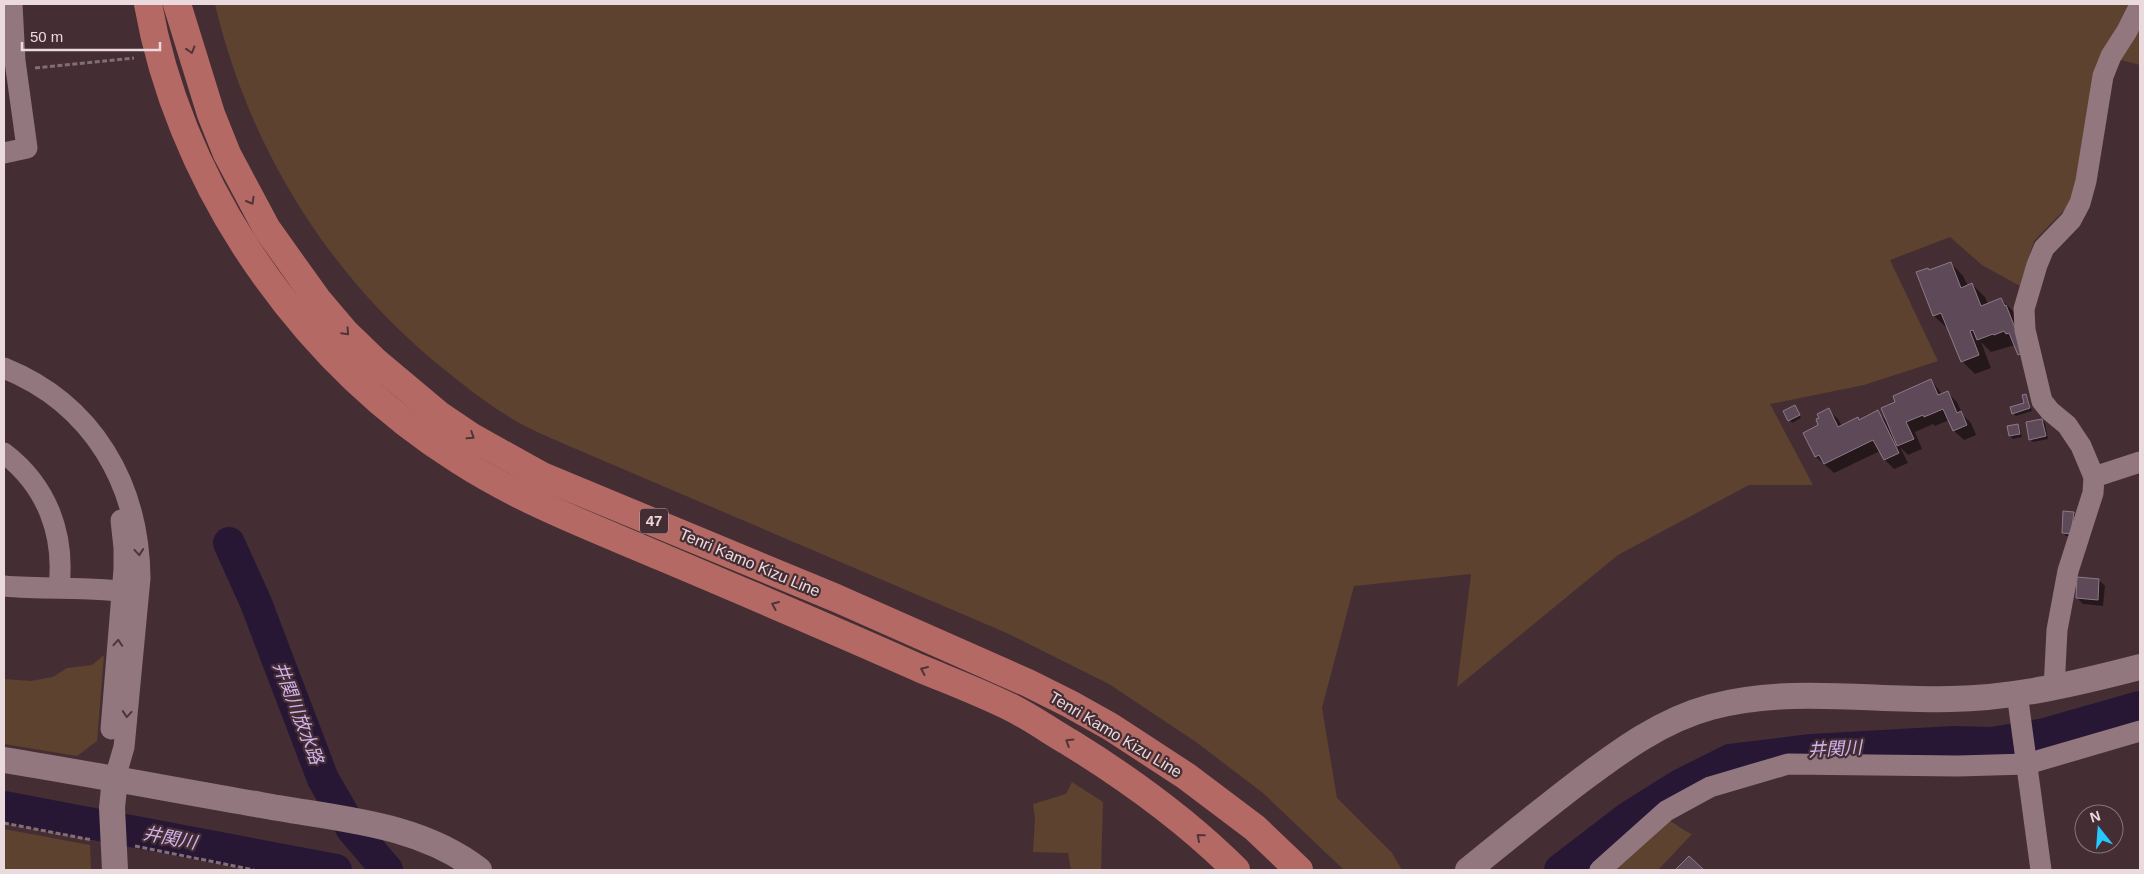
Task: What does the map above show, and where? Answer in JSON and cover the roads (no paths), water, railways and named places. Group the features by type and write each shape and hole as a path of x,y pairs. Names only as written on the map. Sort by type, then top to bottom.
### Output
{"main road":[{"name":"Tenri Kamo Kizu Line","path":"148,4 155,44 182,123 216,196 236,232 307,330 334,360 394,414 458,460 492,481 535,503 807,618 1012,708 1136,786 1168,810 1236,870"},
{"name":"Tenri Kamo Kizu Line","path":"177,4 214,122 246,192 267,229 317,300 345,332 376,362 438,414 472,437 542,476 844,602 1028,683 1070,704 1150,752 1200,786 1255,828 1299,870"}],"street":[{"path":"4,153 27,148 12,65 12,4"},
{"path":"2054,689 2057,630 2068,571 2093,493 2094,477 2081,446 2067,425 2050,411 2042,401 2025,330 2024,309 2044,248 2071,220 2080,203 2086,181 2103,76 2111,56 2127,31 2140,5"},
{"path":"4,368 34,383 66,406 88,428 112,461 126,490 137,529 140,554 130,592 110,746 115,778 112,808 115,870"},
{"path":"4,377 22,386 59,412 75,428 101,465 110,484 122,526 124,562 130,592"},
{"path":"4,453 26,472 37,486 54,518 61,554 59,587"},
{"path":"2094,477 2140,462"},
{"path":"4,586 41,589 59,587 130,592"},
{"path":"1468,870 1539,812 1621,750 1670,722 1710,707 1756,698 1800,696 2019,702 2054,689 2140,667"},
{"path":"2019,702 2040,870"},
{"path":"1600,870 1666,811 1673,807 1710,787 1788,764 1958,766 2028,764 2140,731"},
{"path":"4,760 115,778 276,808 363,821 404,833 442,848 464,859 479,870"}],"waterway":[{"name":"井関川放水路","path":"229,543 256,603 323,779 352,829 387,870"},
{"name":"井関川","path":"1560,870 1629,817 1680,785 1730,760 1811,750 1954,742 1992,743 2045,734 2140,707"},
{"name":"井関川","path":"4,807 336,870"}]}
